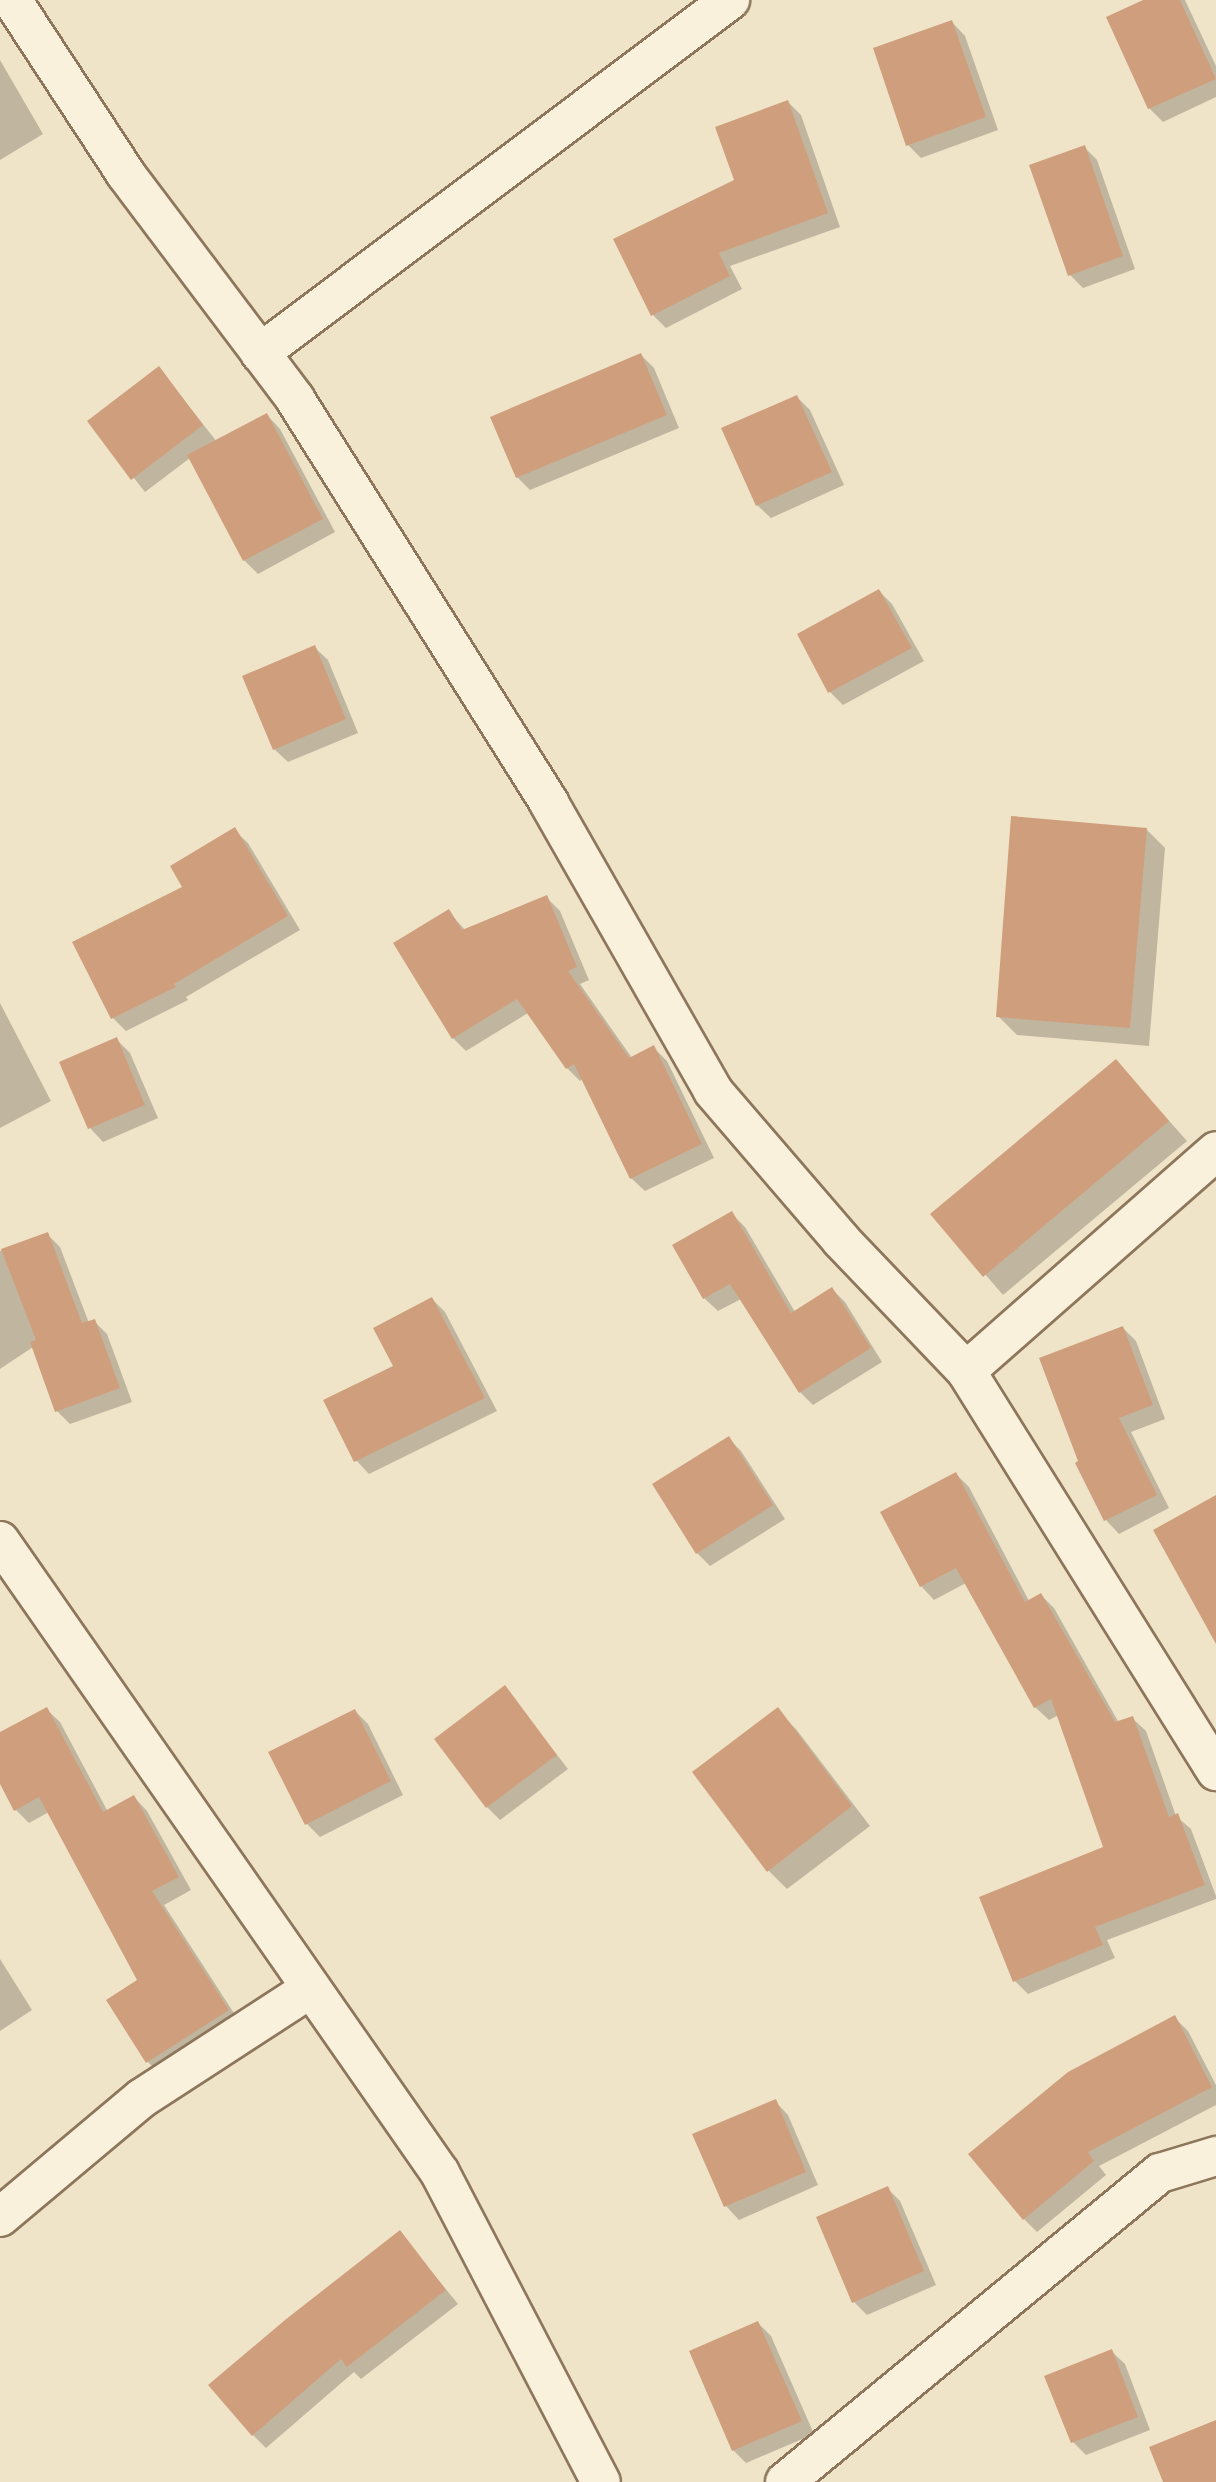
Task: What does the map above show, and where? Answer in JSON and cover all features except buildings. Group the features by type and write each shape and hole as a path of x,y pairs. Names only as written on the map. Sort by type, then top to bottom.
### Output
{"street":[{"path":"12,0 125,173 295,399 549,803 713,1091 841,1240 967,1371 1216,1771"},
{"path":"260,353 730,0"},
{"path":"967,1371 1216,1151"},
{"path":"0,1541 440,2172 601,2482"},
{"path":"0,2217 142,2098 310,1989"},
{"path":"785,2482 1160,2173 1216,2156"}]}
